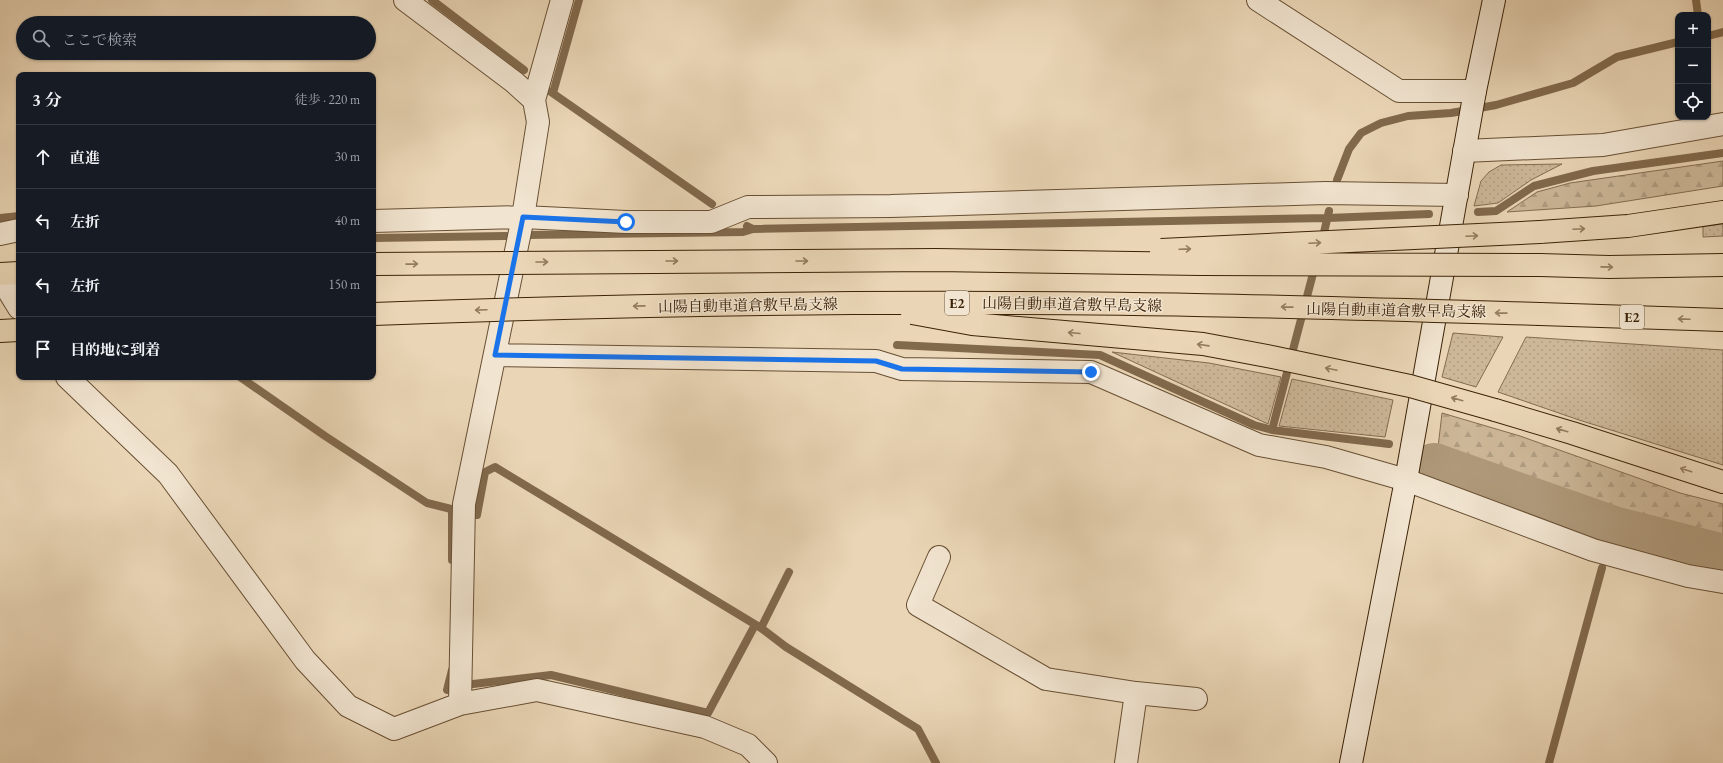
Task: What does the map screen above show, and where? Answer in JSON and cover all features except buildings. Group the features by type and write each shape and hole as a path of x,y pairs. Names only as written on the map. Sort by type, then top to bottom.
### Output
{"highway":[{"path":"936,260 1540,232 1628,226 1723,212"},
{"path":"376,264 936,260 1201,264 1540,265 1617,267 1723,265"},
{"path":"0,275 16,273"},
{"path":"862,303 972,324 1210,346 1280,358 1410,386 1572,432 1723,482"},
{"name":"山陽自動車道倉敷早島支線","path":"376,314 537,308 862,303 1203,305 1723,320"},
{"path":"0,331 16,330"}],"street":[{"path":"405,0 514,82 534,100"},
{"path":"460,704 464,504 523,217 538,122 534,100 562,0"},
{"path":"1258,0 1399,91 1475,91"},
{"path":"1351,763 1406,480 1469,121 1494,0"},
{"path":"1464,150 1603,145 1723,124"},
{"path":"376,221 523,217 626,222 711,222 748,207 891,206 1317,193 1457,194"},
{"path":"0,234 16,231"},
{"path":"0,275 16,303"},
{"path":"495,355 876,361 902,369 1091,372 1259,445 1326,457 1406,480 1593,550 1688,576 1723,582"},
{"path":"70,380 168,474 305,660 348,706 394,729 460,704 537,690 705,727 748,745 766,763"},
{"path":"939,557 918,605 1046,679 1136,693 1196,699"},
{"path":"1126,763 1136,693"}],"green space":[{"path":"1723,161 1723,186 1596,206 1507,212 1537,192 1570,183"},
{"path":"1562,164 1531,180 1498,203 1474,206 1481,181 1489,172 1501,165"},
{"path":"1723,223 1723,236 1703,237 1703,225"},
{"path":"1453,333 1503,337 1476,387 1442,377"},
{"path":"1526,337 1723,350 1723,465 1579,420 1498,392"},
{"path":"1112,352 1209,363 1281,377 1268,424"},
{"path":"1292,379 1393,400 1385,437 1279,426"},
{"path":"1442,413 1520,436 1680,493 1723,504 1723,544 1601,511 1506,477 1437,456"}],"waterway":[{"path":"432,0 524,70"},
{"path":"553,93 579,0"},
{"path":"1696,0 1698,12"},
{"path":"1711,35 1723,32"},
{"path":"1337,180 1349,149 1361,133 1381,123 1408,116 1451,113 1496,105 1573,83 1617,57 1675,43"},
{"path":"551,92 712,204"},
{"path":"1478,212 1496,211 1534,186 1593,171 1723,153"},
{"path":"1322,241 1329,211"},
{"path":"747,226 753,229 1328,218 1429,214"},
{"path":"0,218 16,216"},
{"path":"526,235 743,232 753,229"},
{"path":"376,238 506,236"},
{"path":"1272,430 1315,266"},
{"path":"897,345 1100,355 1254,425 1272,430 1389,444"},
{"path":"244,380 325,436 427,503 455,510"},
{"path":"470,514 477,515 485,472 495,467 761,628 789,572"},
{"path":"1434,467 1613,530 1723,558"},
{"path":"452,509 452,560"},
{"path":"1610,538 1613,530"},
{"path":"1549,763 1602,568"},
{"path":"473,684 551,675 708,713 755,625"},
{"path":"761,628 786,647 918,729 936,763"},
{"path":"450,689 447,690 452,670"}],"route":[{"path":"626,222 523,217 495,355 876,361 902,369 1091,372"}]}
